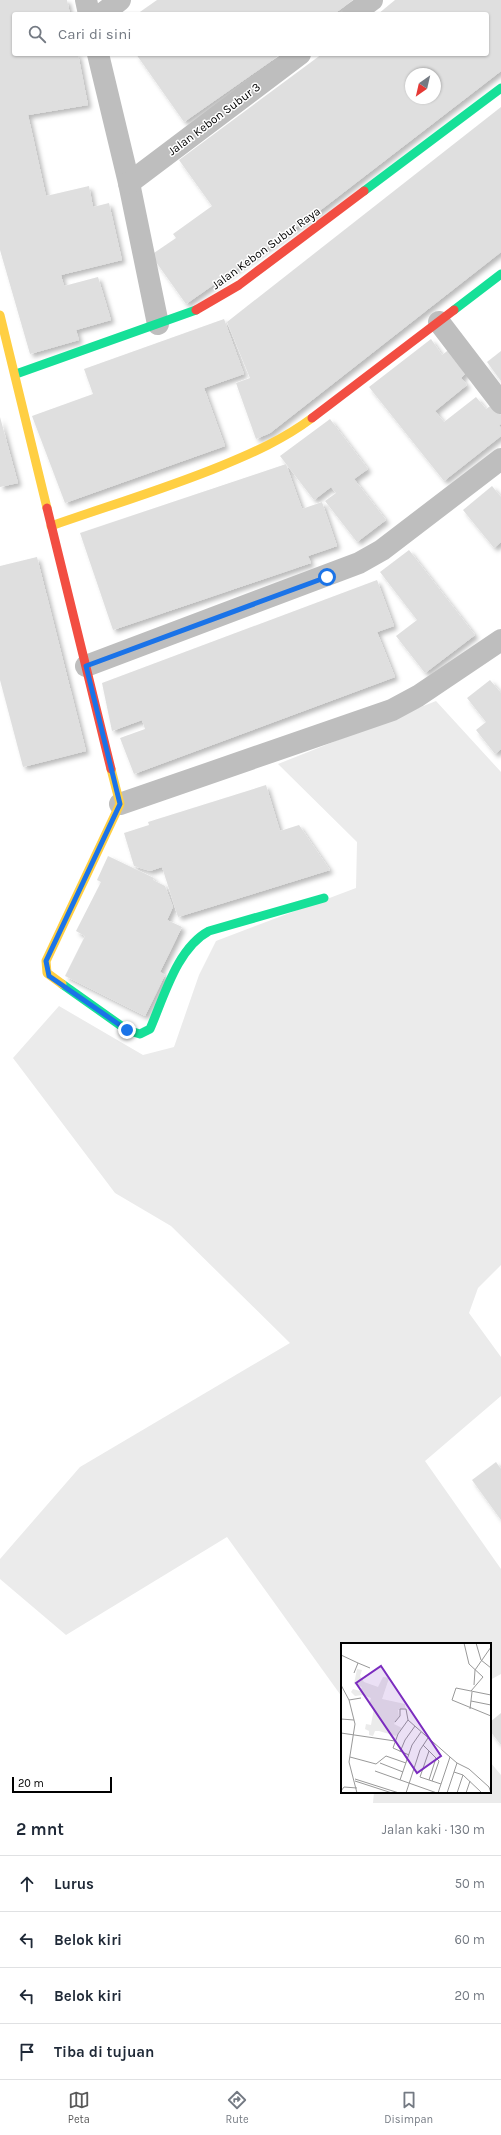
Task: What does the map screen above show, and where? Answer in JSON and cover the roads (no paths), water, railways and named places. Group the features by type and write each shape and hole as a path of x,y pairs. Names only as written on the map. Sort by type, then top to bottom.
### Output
{"street":[{"path":"86,0 89,12"},
{"path":"105,12 120,0"},
{"path":"356,12 372,0"},
{"path":"98,56 129,183 158,324"},
{"name":"Jalan Kebon Subur 3","path":"129,183 297,56"},
{"name":"Jalan Kebon Subur Raya","path":"16,374 197,310 239,285 501,88"},
{"path":"51,526 220,466 266,448 296,430 440,322 501,274"},
{"path":"0,315 16,374 51,526 120,804 46,961 49,976 133,1033 140,1034 150,1029 183,955 198,937 209,931 324,898"},
{"path":"440,322 501,403"},
{"path":"86,666 359,563 382,550 501,460"},
{"path":"120,804 392,710 418,696 500,642"}]}
